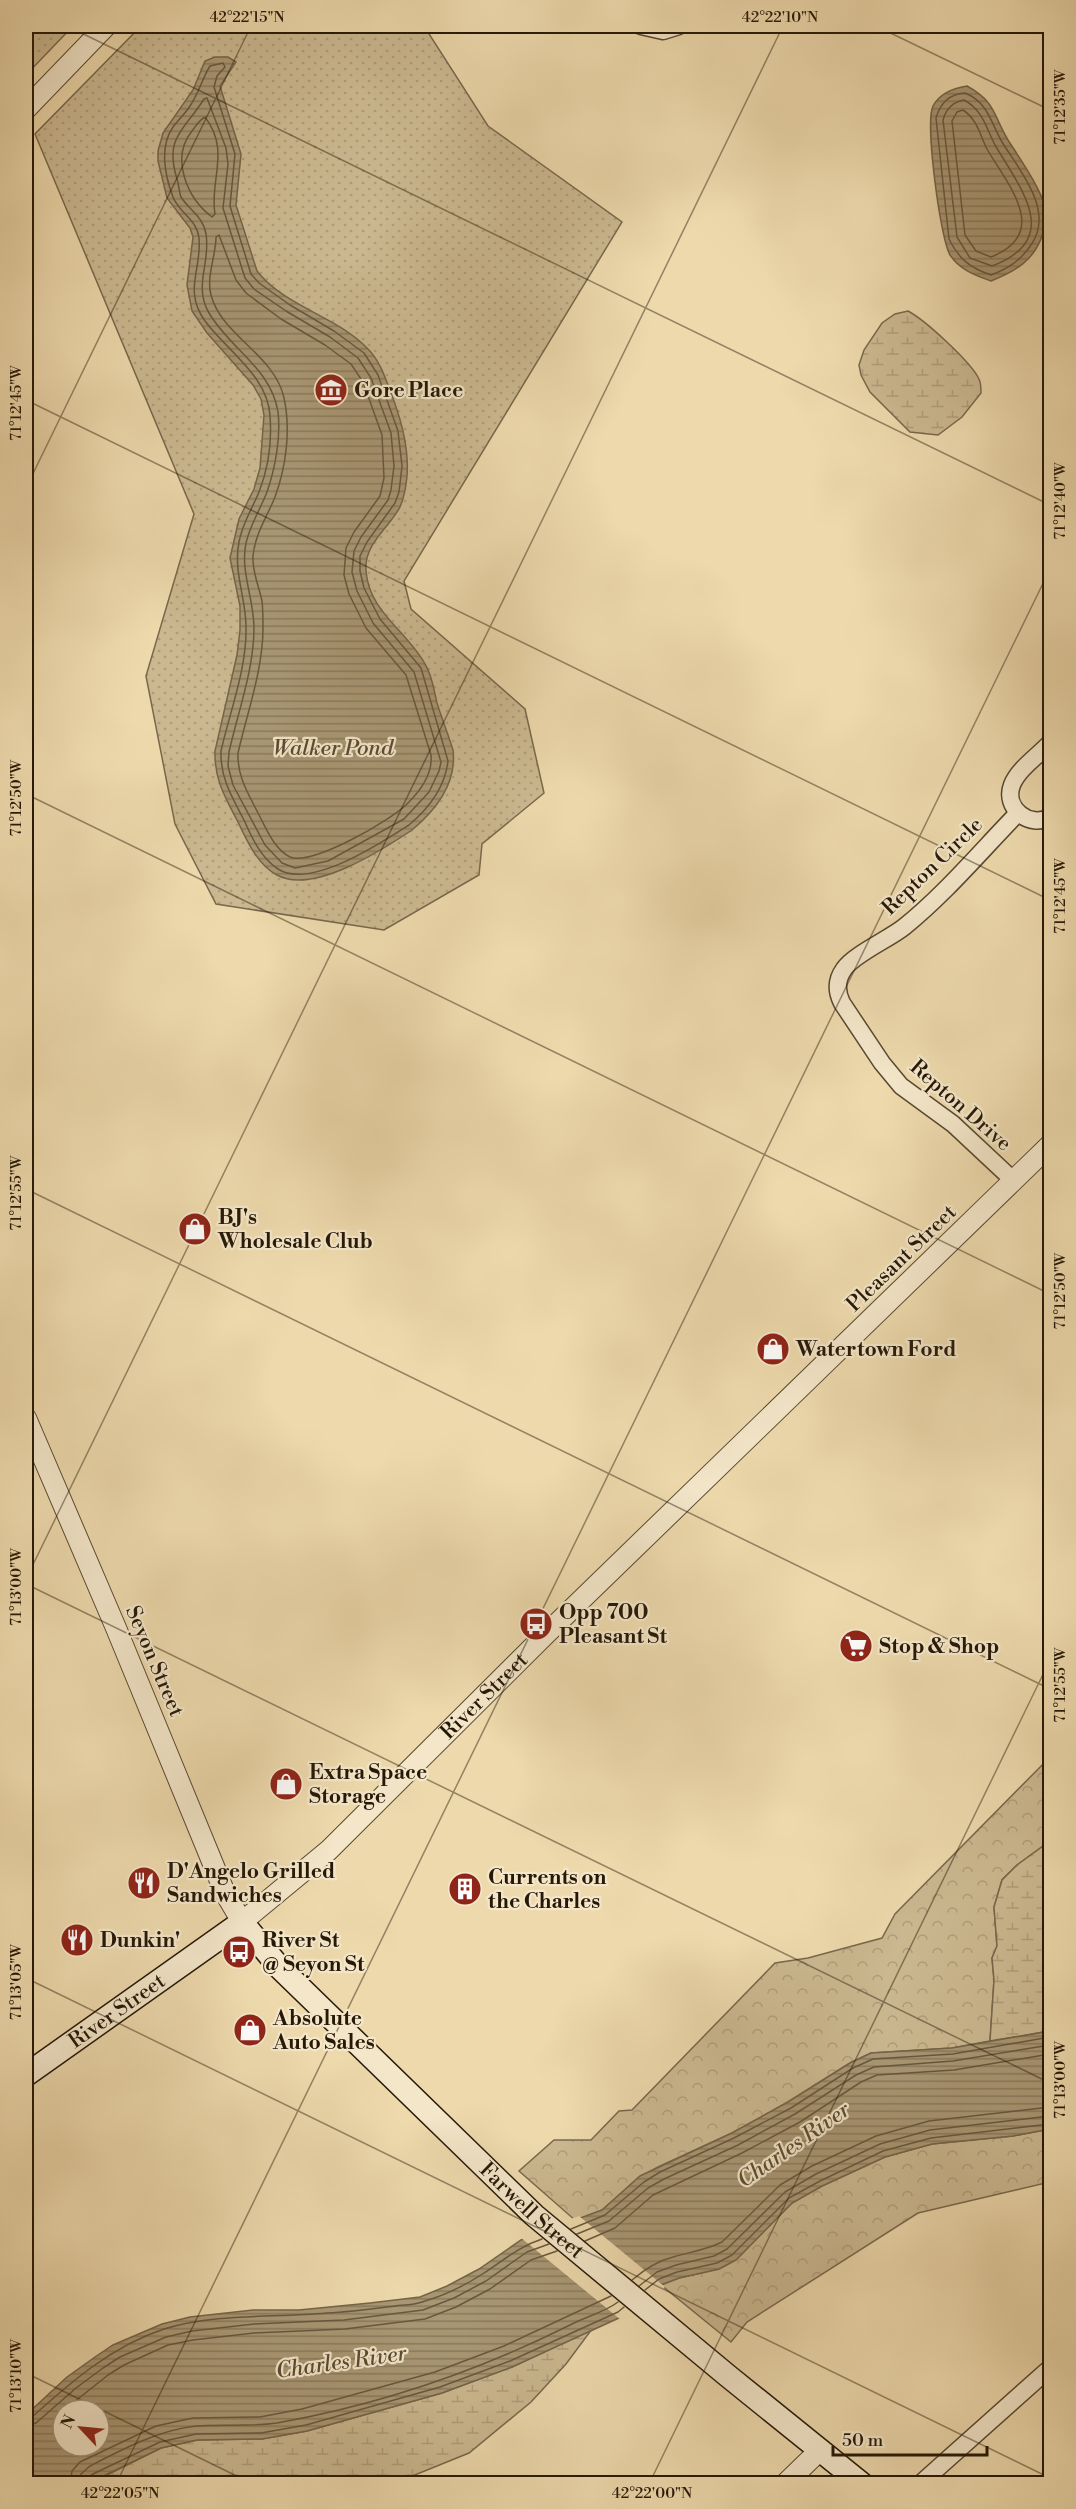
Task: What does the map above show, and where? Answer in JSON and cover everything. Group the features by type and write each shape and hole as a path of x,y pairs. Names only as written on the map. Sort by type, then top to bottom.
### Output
{"main road":[{"name":"River Street","path":"26,2075 242,1922"},
{"name":"Farwell Street","path":"242,1922 272,1960 534,2215 854,2477"}],"street":[{"path":"26,109 106,26"},
{"path":"641,26 663,31 679,26"},
{"path":"1050,743 1012,784 1011,802 1018,813 1026,819 1036,821 1050,817"},
{"name":"Repton Circle","path":"845,967 920,914 1018,813"},
{"name":"Repton Drive","path":"845,967 837,986 838,995 891,1075 913,1096 953,1124 1014,1181"},
{"name":"Pleasant Street","path":"629,1554 1050,1145"},
{"name":"Seyon Street","path":"26,1418 116,1628 225,1893 242,1922"},
{"name":"River Street","path":"242,1922 329,1850 629,1554"},
{"path":"920,2484 1050,2368"},
{"path":"785,2484 820,2450"}],"green space":[{"path":"26,26 73,26 26,75"},
{"name":"Gore Place","path":"141,26 424,26 488,126 622,222 404,581 411,609 525,709 544,793 482,844 479,875 384,930 216,904 175,824 146,676 194,514 35,134"},
{"path":"908,311 958,352 980,382 981,393 962,417 938,435 910,432 870,392 861,375 859,365 864,350 882,323 895,314"},
{"path":"1050,1757 1050,1841 1017,1865 1002,1880 994,1907 997,1946 992,1958 994,1980 990,2041 952,2048 871,2053 850,2063 788,2102 732,2133 640,2177 602,2210 576,2221 519,2171 554,2140 591,2140 619,2111 632,2110 775,1963 808,1958 882,1938 895,1914"},
{"path":"1050,1841 1050,2031 990,2041 994,1980 992,1958 997,1946 994,1907 1002,1880 1017,1865"},
{"path":"1050,2129 1050,2182 918,2213 747,2322 731,2342 661,2285 679,2278 719,2269 736,2260 792,2203 822,2186 885,2157 932,2144 1013,2136"},
{"path":"592,2329 566,2364 531,2402 469,2453 395,2483 260,2484 243,2481 237,2484 89,2484 161,2448 197,2440 262,2439 307,2431 442,2393 512,2367"}],"water":[{"name":"Walker Pond","path":"215,57 228,57 236,62 220,86 241,154 236,205 257,271 282,294 342,328 368,349 381,367 397,410 406,447 407,476 403,500 369,552 366,561 368,584 381,609 417,652 427,668 453,750 452,774 448,785 437,805 421,822 412,830 347,868 309,879 292,880 277,875 264,865 250,846 225,798 216,771 215,751 237,655 240,630 240,606 230,558 239,519 254,489 260,468 264,415 261,399 253,385 207,333 192,311 187,285 193,237 190,228 167,198 158,161 163,133 193,90 205,61"},
{"path":"967,86 984,98 993,110 1008,140 1038,189 1046,210 1046,224 1030,257 1016,269 991,281 963,268 950,255 942,227 932,156 933,106 948,92"},
{"name":"Charles River","path":"1050,2031 1050,2129 1013,2136 932,2144 885,2157 822,2186 792,2203 736,2260 719,2269 679,2278 661,2285 621,2317 512,2367 442,2393 307,2431 262,2439 197,2440 161,2448 89,2483 26,2483 26,2415 67,2377 113,2345 162,2324 190,2317 253,2310 299,2310 420,2297 479,2269 521,2240 602,2210 640,2176 732,2133 788,2102 850,2063 871,2053 952,2048"}],"pier":[{"path":"579,2216 665,2287 621,2320 520,2237"}],"place":[{"name":"Gore Place","path":"331,390"},
{"name":"BJ's Wholesale Club","path":"195,1229"},
{"name":"Watertown Ford","path":"773,1349"},
{"name":"Opp 700 Pleasant St","path":"536,1624"},
{"name":"Stop & Shop","path":"856,1646"},
{"name":"Extra Space Storage","path":"286,1784"},
{"name":"D'Angelo Grilled Sandwiches","path":"144,1883"},
{"name":"Currents on the Charles","path":"465,1889"},
{"name":"Dunkin'","path":"77,1940"},
{"name":"River St @ Seyon St","path":"239,1952"},
{"name":"Absolute Auto Sales","path":"250,2030"}]}
